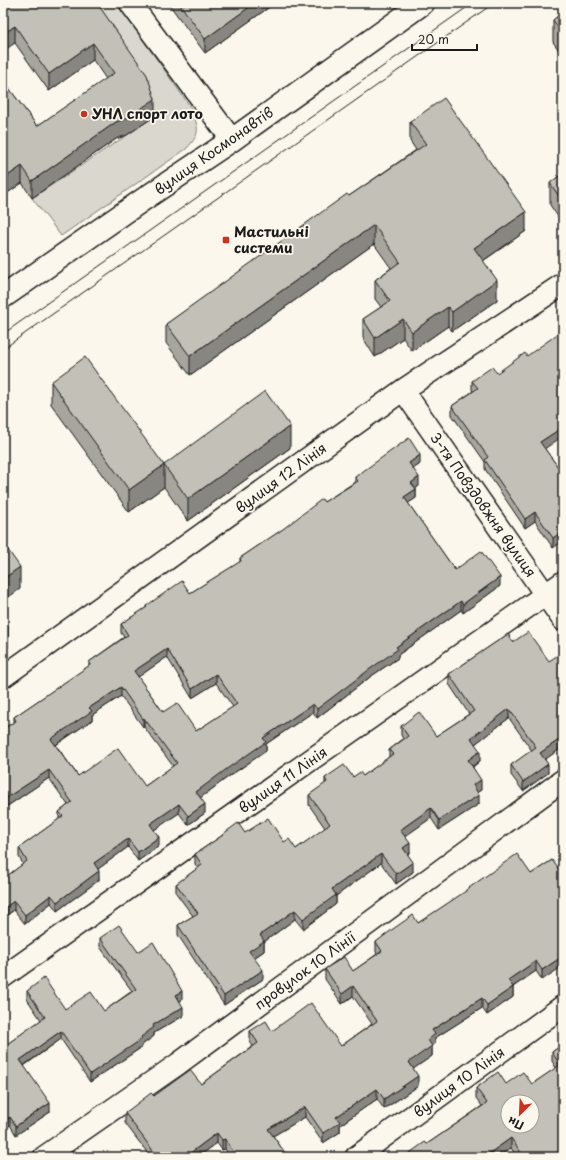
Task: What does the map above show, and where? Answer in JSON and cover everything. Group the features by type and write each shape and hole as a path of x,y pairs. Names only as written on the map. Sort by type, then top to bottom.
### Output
{"main road":[{"name":"вулиця Космонавтів","path":"3,297 232,140 423,3"}],"street":[{"path":"130,3 232,140"},
{"name":"вулиця 12 Лінія","path":"3,677 403,390 563,284"},
{"name":"3-тя Повздовжня вулиця","path":"403,390 563,620"},
{"name":"вулиця 11 Лінія","path":"3,977 563,582"},
{"name":"провулок 10 Лінії","path":"44,1157 178,1064 563,780"},
{"name":"вулиця 10 Лінія","path":"356,1157 563,1006"}],"shaded area":[{"path":"86,3 117,3 192,109 197,126 197,134 195,139 186,149 61,236 32,198 127,135"}],"building":[{"path":"3,3 97,3 147,75 155,99 127,118 116,122 32,181 22,166 3,179 3,80 37,126 114,73 93,43 49,74 15,26 3,34"},
{"path":"179,3 255,3 205,39"},
{"path":"563,12 563,34 553,20"},
{"path":"444,98 526,212 474,248 497,280 452,312 448,307 412,332 403,319 375,338 363,319 390,301 375,280 400,262 374,225 190,356 166,324 347,194 349,196 426,144 410,122"},
{"path":"563,173 563,202 550,183"},
{"path":"563,330 563,427 540,442 563,474 563,531 553,538 535,512 525,519 485,460 488,457 452,406 478,388 472,381 492,367 497,373 525,353 527,356"},
{"path":"85,357 164,465 129,490 51,382"},
{"path":"265,391 290,426 188,499 164,465"},
{"path":"409,438 420,455 409,463 419,477 411,483 416,489 404,497 455,570 481,551 500,577 463,604 461,601 396,647 398,649 317,709 313,704 263,738 266,742 196,792 205,804 188,816 179,804 150,824 159,837 138,852 128,839 94,863 99,871 57,902 51,895 25,915 14,901 3,909 3,879 27,861 19,848 63,816 59,812 72,802 49,770 3,800 3,729 16,721 14,717 90,665 89,662 128,635 121,624 147,607 146,606 182,581 190,593 241,561 240,558 283,529 322,499 324,502 358,481 355,477","holes":["167,649 192,689 216,674 237,704 196,731 177,703 163,712 134,671","121,687 143,719 144,718 177,763 145,786 118,748 78,776 51,739 92,711 89,708"]},
{"path":"3,543 20,567 3,579"},
{"path":"3,618 8,626 3,630"},
{"path":"528,632 549,661 563,652 563,737 540,753 548,764 523,782 511,765 536,747 509,709 471,738 480,751 468,760 481,780 473,785 479,795 439,820 431,808 400,830 410,843 403,848 413,862 396,874 381,854 332,889 336,895 303,919 295,910 260,935 264,941 249,951 263,970 224,996 178,925 198,913 176,884 202,865 195,854 238,823 245,833 268,818 284,842 289,839 296,849 330,824 309,795 327,782 325,778 344,765 353,777 360,772 363,776 393,754 389,750 408,736 401,726 419,712 436,736 474,711 449,674 508,634 513,642"},
{"path":"517,854 531,874 552,860 563,875 563,956 542,970 536,961 508,980 513,987 487,1005 482,998 432,1030 435,1034 428,1040 432,1046 409,1062 418,1076 384,1099 377,1089 336,1117 340,1122 323,1133 305,1107 268,1129 288,1157 237,1157 225,1139 222,1140 217,1133 185,1157 146,1157 154,1152 125,1113 151,1093 154,1096 190,1070 201,1084 258,1043 250,1031 266,1021 272,1031 311,1003 341,1046 377,1021 353,986 342,994 325,969 344,957 353,971 382,951 376,942 393,929 413,915 418,923"},
{"path":"119,925 138,952 153,942 182,991 176,995 183,1007 153,1025 154,1027 141,1037 142,1039 90,1074 61,1031 20,1060 50,1103 16,1126 10,1117 3,1121 3,1047 45,1017 27,991 44,978 65,1009 91,992 104,1011 136,989 100,938"},
{"path":"563,1044 563,1149 550,1157 524,1157 511,1138 484,1157 404,1157 425,1142 427,1144 487,1103 476,1088 498,1072 506,1084 523,1072 532,1084 560,1065 552,1052"}],"tram line":[{"path":"3,334 473,3"},
{"path":"3,349 494,3"}],"place":[{"name":"УНЛ спорт лото","path":"84,114"},
{"name":"Мастильні системи","path":"226,240"}]}
